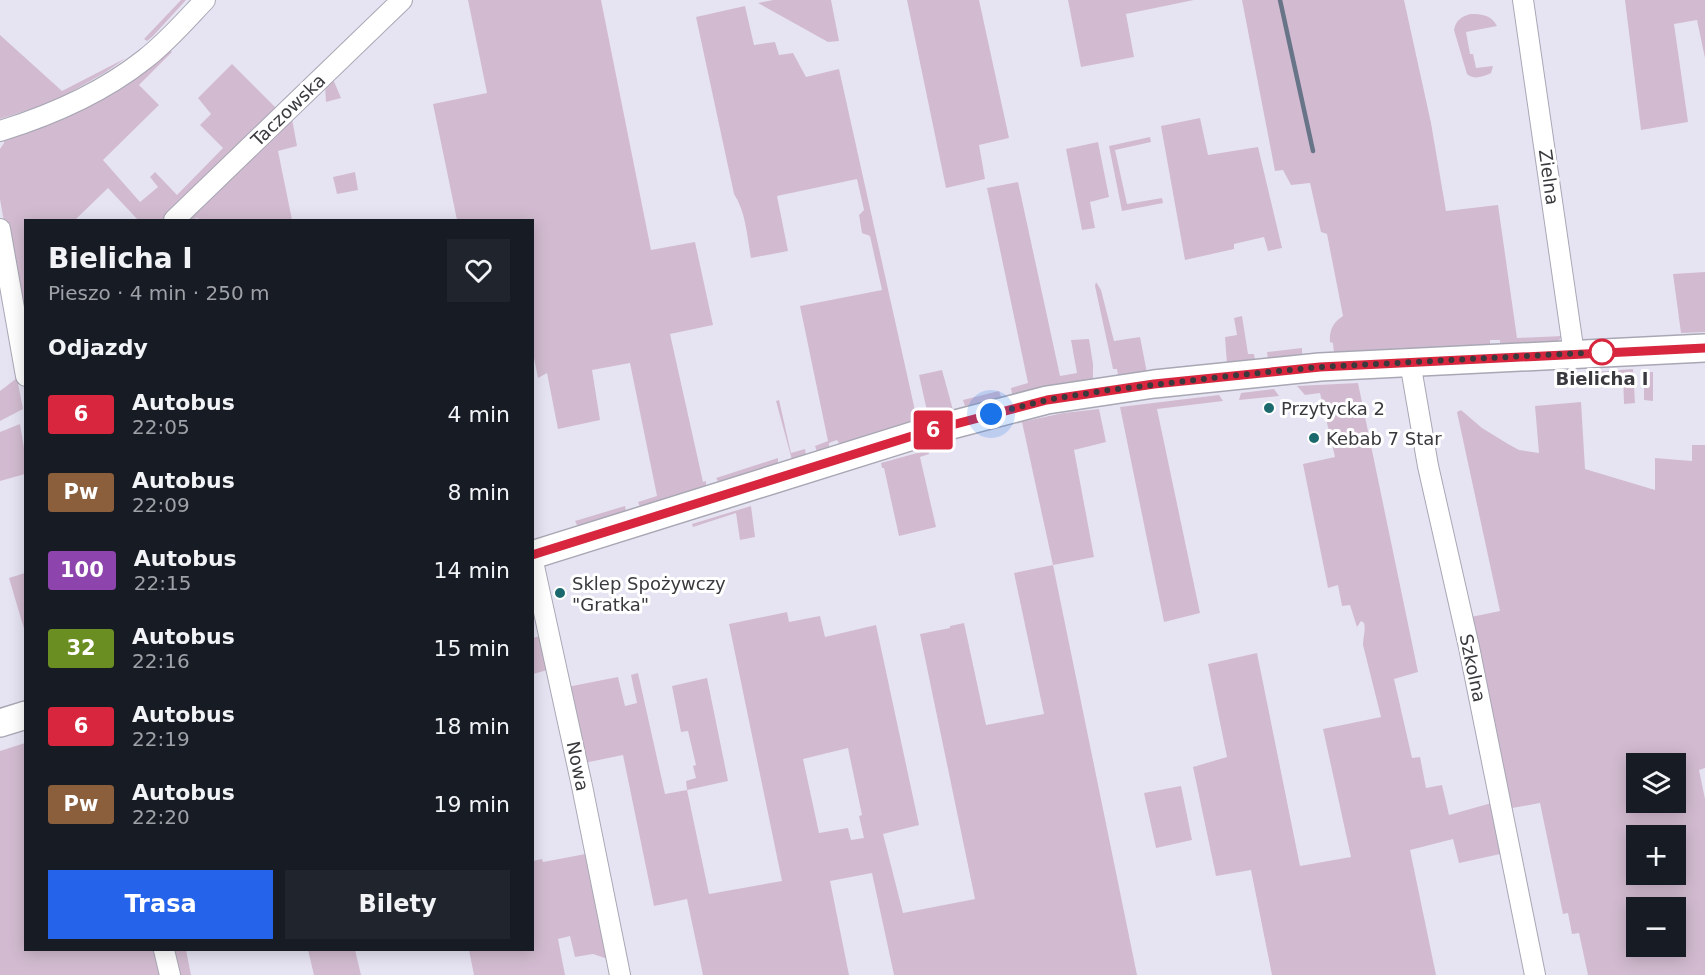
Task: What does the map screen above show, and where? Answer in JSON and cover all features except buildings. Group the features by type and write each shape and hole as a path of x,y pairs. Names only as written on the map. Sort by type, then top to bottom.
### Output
{"main road":[{"path":"534,555 925,432 1047,400 1102,391 1320,367 1705,348"},
{"path":"0,723 24,716"}],"street":[{"path":"0,131 55,112 113,82 147,58 205,0"},
{"name":"Taczowska","path":"175,219 402,0"},
{"name":"Zielna","path":"1523,0 1574,354"},
{"path":"0,229 24,362"},
{"name":"Szkolna","path":"1410,362 1428,466 1469,647 1535,975"},
{"name":"Nowa","path":"534,565 620,975"},
{"path":"164,951 170,975"}],"shaded area":[{"path":"181,0 186,0 153,36 147,41 144,39"},
{"path":"468,0 601,0 651,250 695,242 713,325 670,334 703,482 706,481 703,488 640,507 638,502 657,496 630,363 592,370 600,420 558,429 547,373 538,378 534,358 534,219 457,219 433,104 487,93"},
{"path":"773,0 831,0 839,41 828,42 758,3"},
{"path":"907,0 979,0 1009,138 979,145 985,179 946,188"},
{"path":"1068,0 1194,0 1126,14 1134,57 1081,67"},
{"path":"1242,0 1404,0 1431,123 1446,211 1498,205 1517,338 1563,336 1558,341 1500,345 1500,340 1490,340 1490,345 1334,353 1330,334 1334,324 1343,316 1327,234 1321,232 1310,183 1291,185 1283,170 1275,171"},
{"path":"1625,0 1705,0 1705,58 1697,20 1674,24 1688,122 1641,130"},
{"path":"745,6 754,45 775,42 779,55 793,53 806,77 839,69 916,415 914,421 840,445 837,440 829,443 829,448 817,452 815,446 828,441 800,306 882,290 870,236 862,233 859,215 864,210 857,179 777,196 788,251 751,258 744,217 734,194 696,17"},
{"path":"1470,14 1486,16 1492,19 1497,26 1466,32 1470,54 1473,54 1476,68 1493,66 1491,73 1485,76 1472,77 1467,74 1454,30 1459,19"},
{"path":"0,35 62,91 126,58 53,102 0,119"},
{"path":"167,48 172,52 139,85 159,105 103,160 140,202 158,187 150,177 155,172 177,195 223,148 200,125 211,114 198,98 232,64 275,107 273,114 165,219 137,219 108,188 76,219 24,219 24,337 0,199 0,149 4,139"},
{"path":"333,79 341,98 326,102 325,86"},
{"path":"1200,118 1208,155 1258,147 1282,248 1268,251 1264,237 1234,244 1234,249 1185,260 1161,126"},
{"path":"292,119 297,146 278,151 292,219 190,219"},
{"path":"1150,137 1151,142 1115,150 1127,204 1162,198 1163,203 1122,211 1109,146"},
{"path":"1098,142 1109,197 1090,202 1095,228 1082,230 1066,149"},
{"path":"355,172 358,190 337,194 333,177"},
{"path":"1018,182 1060,376 1077,373 1071,340 1089,339 1093,379 1012,394 1011,388 1028,383 987,188"},
{"path":"1705,272 1705,332 1681,333 1673,274"},
{"path":"1096,282 1101,290 1114,341 1140,337 1147,373 1118,375 1117,369 1113,369"},
{"path":"1242,316 1248,354 1254,354 1255,360 1227,364 1225,337 1237,335 1234,318"},
{"path":"1302,348 1302,355 1268,359 1267,352"},
{"path":"1633,369 1635,403 1624,404 1623,373 1593,374 1593,372"},
{"path":"942,370 953,410 930,416 919,375"},
{"path":"1644,372 1653,372 1653,401 1644,400"},
{"path":"17,378 23,409 0,421 0,391"},
{"path":"1358,383 1418,672 1394,679 1412,758 1420,757 1426,788 1442,785 1449,815 1495,802 1505,853 1459,863 1453,839 1410,850 1436,975 1272,975 1251,870 1216,876 1193,767 1227,757 1208,664 1257,653 1300,866 1351,857 1323,729 1381,717 1363,645 1364,623 1361,621 1357,627 1350,605 1342,606 1338,585 1328,588 1303,464 1335,457 1320,393 1305,395 1297,386"},
{"path":"1274,389 1279,396 1239,400 1241,393"},
{"path":"999,391 1001,397 965,406 963,400"},
{"path":"1219,395 1223,401 1157,409 1200,613 1164,622 1120,407"},
{"path":"779,400 791,453 805,449 806,456 792,460 776,401"},
{"path":"1581,402 1585,469 1655,490 1655,458 1692,461 1692,445 1705,445 1705,768 1699,770 1705,799 1705,975 1588,975 1579,933 1572,934 1568,913 1563,914 1540,803 1507,809 1466,618 1500,611 1457,412 1461,410 1482,428 1519,450 1539,453 1535,406"},
{"path":"1099,409 1106,442 1074,450 1094,557 1053,565 1022,422 1063,413"},
{"path":"20,424 24,448 24,474 0,481 0,432"},
{"path":"928,450 929,454 920,457 936,527 899,536 881,463"},
{"path":"778,458 778,464 719,483 716,478"},
{"path":"625,506 626,511 578,527 575,521"},
{"path":"751,506 755,537 740,540 736,513 693,527 692,524"},
{"path":"1053,565 1137,975 894,975 872,873 830,881 849,975 703,975 687,899 654,906 623,755 584,763 567,687 618,677 625,706 637,703 631,675 638,673 665,794 687,790 709,894 782,881 729,624 787,612 789,622 820,616 825,637 876,625 919,825 883,834 903,913 975,899 920,634 964,623 986,725 1044,714 1014,573","holes":["848,748 862,815 859,816 864,838 851,840 848,828 819,833 803,759"]},
{"path":"24,574 24,629 9,578"},
{"path":"543,635 551,669 534,674 534,638"},
{"path":"707,678 728,781 687,790 686,781 696,778 693,766 696,765 688,731 681,732 672,686"},
{"path":"24,743 24,951 157,951 162,975 0,975 0,751"},
{"path":"1181,786 1192,840 1156,848 1144,793"},
{"path":"591,853 608,959 593,954 575,957 570,936 558,939 565,975 474,975 469,951 534,951 534,861 542,859 543,862"},
{"path":"175,951 186,951 191,975 180,975"},
{"path":"308,951 355,951 361,975 314,975"}],"waterway":[{"path":"1280,0 1313,151"}],"bus line":[{"name":"6","path":"534,554 925,432 1047,400 1154,384 1320,367 1705,348"}],"place":[{"name":"Bielicha I","path":"1602,352"},
{"name":"Przytycka 2","path":"1269,408"},
{"name":"Kebab 7 Star","path":"1314,438"},
{"name":"Sklep Spożywczy \"Gratka\"","path":"560,593"}],"route":[{"path":"991,414 1047,400 1102,391 1229,376 1320,367 1602,352"}]}
